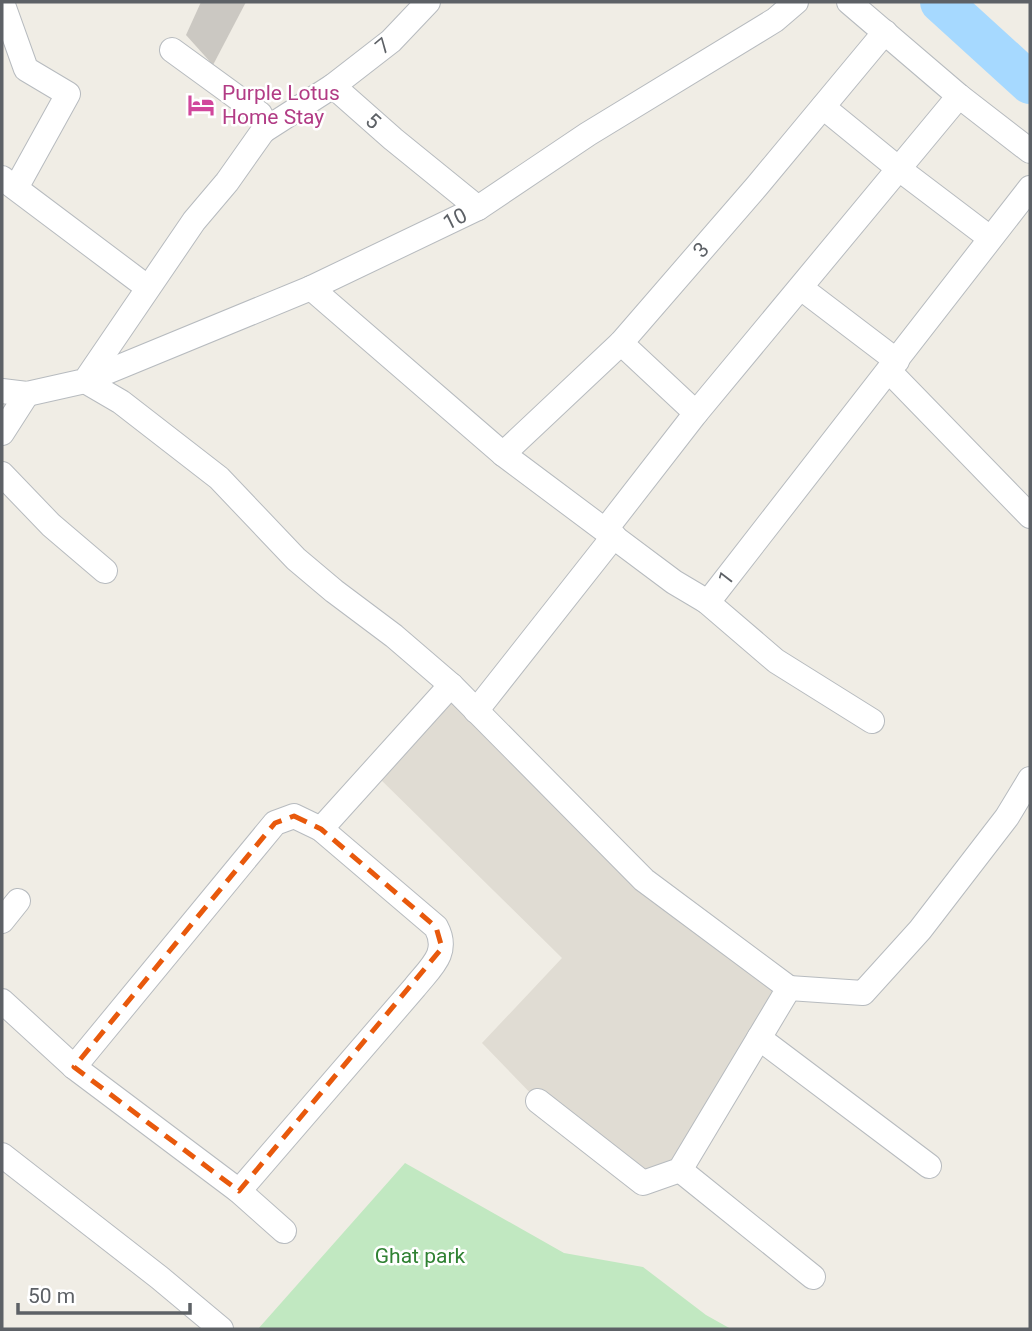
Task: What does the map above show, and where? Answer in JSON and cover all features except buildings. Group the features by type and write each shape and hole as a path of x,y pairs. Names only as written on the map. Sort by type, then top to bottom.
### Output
{"street":[{"path":"2,2 8,44 26,69 68,94 9,183 147,287"},
{"name":"7","path":"333,86 391,41 428,2"},
{"name":"10","path":"2,391 27,394 85,381 311,288 478,208 588,134 775,20 796,2"},
{"path":"849,2 1030,151"},
{"name":"3","path":"503,454 621,343 885,32"},
{"path":"172,50 260,114 264,122 263,131"},
{"path":"333,86 263,131 147,287 85,381 121,402 219,478 296,559 394,636 450,685 644,880 789,989 863,993 920,930 1007,817 1030,779"},
{"name":"5","path":"333,86 478,208"},
{"path":"476,711 696,413 960,96"},
{"path":"823,107 990,238"},
{"name":"1","path":"311,288 503,454 674,582 706,601 1030,188"},
{"path":"801,288 893,366 1030,516"},
{"path":"621,343 696,413"},
{"path":"2,433 27,394"},
{"path":"2,474 51,525 105,571"},
{"path":"706,601 776,661 872,721"},
{"path":"321,829 450,685"},
{"path":"74,1067 275,823 294,816 321,829 436,927 441,936 442,948 415,987 239,1191"},
{"path":"2,921 18,901"},
{"path":"538,1101 643,1184 680,1170 789,989"},
{"path":"2,1001 74,1067 239,1191 284,1231"},
{"path":"759,1038 929,1166"},
{"path":"2,1154 221,1329"},
{"path":"680,1170 813,1277"}],"highlighted area":[{"path":"294,816 321,829 436,927 442,948 239,1191 74,1067 275,823"}],"shaded area":[{"path":"451,685 644,880 789,988 680,1170 643,1183 538,1101 482,1043 562,958 374,773"}],"green space":[{"name":"Ghat park","path":"405,1163 564,1253 643,1267 706,1315 731,1329 258,1329"}],"waterway":[{"path":"941,2 1030,83"}],"place":[{"name":"Purple Lotus Home Stay","path":"201,105"}]}
